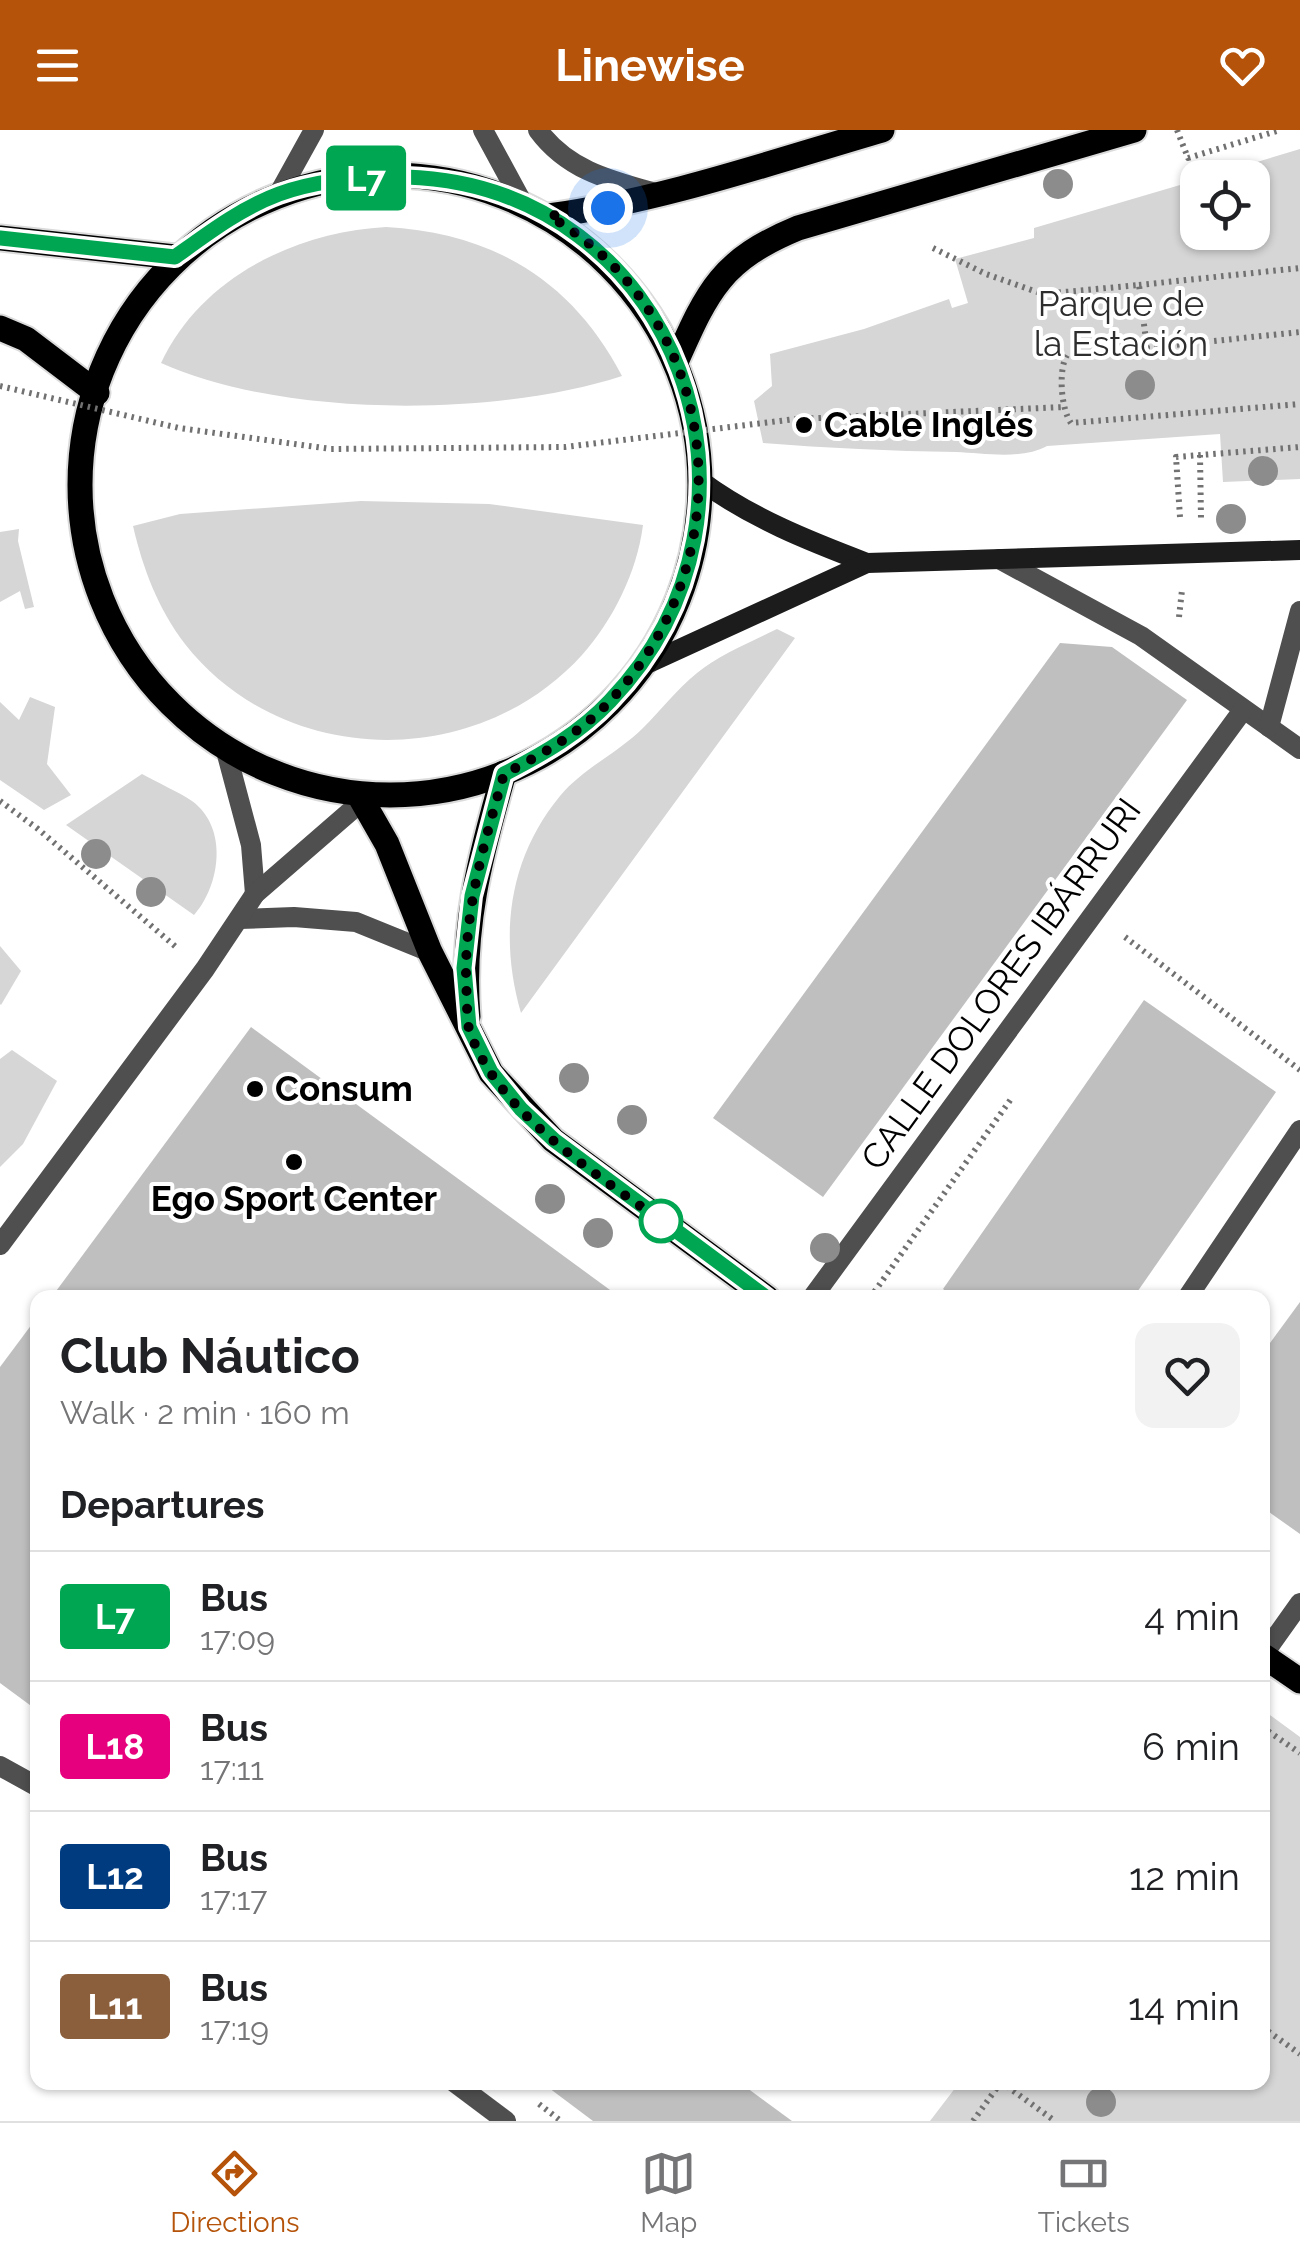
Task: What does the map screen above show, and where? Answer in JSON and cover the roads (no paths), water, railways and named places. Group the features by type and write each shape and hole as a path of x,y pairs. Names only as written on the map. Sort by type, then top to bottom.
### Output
{"main road":[{"path":"549,216 661,195 882,130"},
{"path":"676,362 708,294 742,256 763,242 798,228 1134,130"},
{"path":"384,177 466,184 521,200 570,228 616,268 656,319 676,362 698,444 701,481 695,534 682,588 663,628 610,702 578,731 504,774 432,796 363,798 278,774 226,750 161,700 134,668 113,632 88,554 85,456 96,394 138,303 175,257 222,223 278,194 332,181 384,177"},
{"path":"0,238 175,257"},
{"path":"0,328 26,339 96,394"},
{"path":"701,481 773,524 867,563"},
{"path":"638,668 867,563 1300,550"},
{"path":"469,1027 464,968 472,896 504,774"},
{"path":"363,798 387,844 430,952 491,1072 521,1109 554,1140 756,1290"},
{"path":"1270,1660 1300,1682"}],"street":[{"path":"278,194 314,130"},
{"path":"484,130 521,200"},
{"path":"538,130 560,156 576,166 661,195"},
{"path":"999,559 1141,636 1300,748"},
{"path":"1270,728 1300,611"},
{"name":"CALLE DOLORES IBÁRRURI","path":"818,1290 1244,710"},
{"path":"226,750 251,845 255,894"},
{"path":"0,1246 255,894 363,798"},
{"path":"239,920 294,917 356,922 430,952"},
{"path":"1192,1290 1300,1130"},
{"path":"1270,1645 1300,1604"},
{"path":"0,1766 30,1783"},
{"path":"465,2090 506,2121"}],"place":[{"name":"Cable Inglés","path":"804,425"},
{"name":"Consum","path":"255,1089"},
{"name":"Ego Sport Center","path":"294,1162"}],"park label":[{"name":"Parque de la Estación","path":"1121,324"}]}
